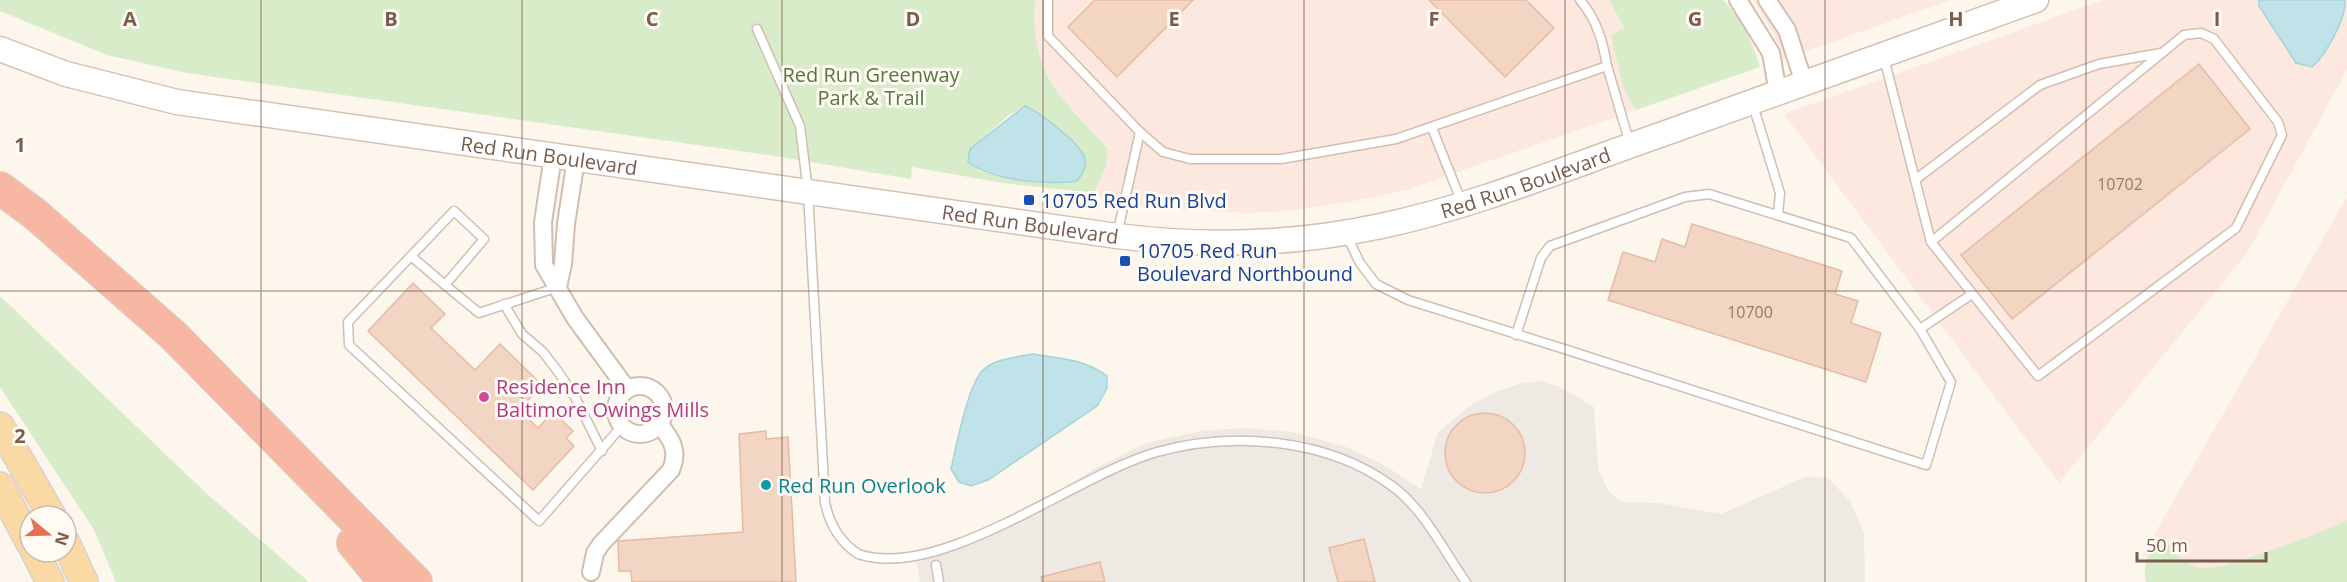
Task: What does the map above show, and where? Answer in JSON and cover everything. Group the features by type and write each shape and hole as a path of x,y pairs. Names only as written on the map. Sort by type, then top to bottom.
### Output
{"highway":[{"path":"0,188 83,256 173,335 416,582"},
{"path":"0,200 83,256"},
{"path":"248,411 385,582"}],"main road":[{"name":"Red Run Boulevard","path":"0,49 66,74 177,102 1117,236 1178,242 1228,243 1266,242 1345,233 1462,204 2036,0"},
{"path":"0,426 45,504"},
{"path":"0,486 18,520"},
{"path":"40,564 50,582"},
{"path":"76,564 84,582"}],"street":[{"path":"1738,0 1771,53 1778,93"},
{"path":"1767,0 1787,30 1804,83"},
{"path":"553,156 542,241 544,265 595,347 627,389"},
{"path":"558,288 576,159"},
{"path":"642,385 656,390 661,396 665,411 660,425 655,430 641,435 627,431 617,419 617,402 627,389 642,385"},
{"path":"593,577 595,553 601,544 671,470 675,456 674,446 660,425"}],"lane":[{"path":"1048,0 1046,26 1048,36 1055,46 1140,132 1163,152 1190,159 1281,159 1327,153 1396,139 1607,66"},
{"path":"1580,0 1595,22 1604,42 1607,66 1631,145"},
{"path":"757,29 795,110 800,126 808,192 822,484 827,512 837,534 848,546 868,560 891,568"},
{"path":"1883,55 1931,242 2037,376 2236,228 2282,135 2278,122 2214,39 2202,33 2184,35 1931,242"},
{"path":"1915,180 2040,85 2099,64 2162,53"},
{"path":"1752,102 1780,193 1778,216"},
{"path":"1432,128 1462,204"},
{"path":"1117,236 1140,132"},
{"path":"1345,233 1360,263 1376,284 1408,300 1516,335 1926,465 1951,382 1920,329 1851,238 1709,194 1685,197 1550,246 1541,258 1516,335"},
{"path":"446,285 484,239 454,211 348,322 349,345 538,520 622,426"},
{"path":"411,256 479,313 558,288"},
{"path":"1920,329 1972,294"},
{"path":"504,304 522,334 543,352 560,373 575,397 602,451"},
{"path":"1004,535 1118,467 1156,452 1191,444 1256,440 1290,445 1335,458 1366,470 1392,486 1415,507 1466,582"},
{"path":"926,567 947,561"},
{"path":"936,565 939,582"}],"shaded area":[{"path":"1035,0 1609,0 1624,29 1623,87 1636,110 1406,190 1349,202 1287,211 1244,213 1172,209 1104,201 1094,193 1106,166 1108,147 1064,101 1038,59 1032,29"},
{"path":"1753,0 1950,0 1782,60 1774,34"},
{"path":"2103,0 2347,0 2347,70 2247,253 2059,483 1784,114"},
{"path":"2347,197 2347,531 2212,578 2142,556"},
{"path":"1540,381 1560,387 1594,407 1598,469 1608,490 1621,502 1658,503 1721,514 1805,477 1828,478 1850,501 1864,533 1865,582 920,582 915,556 991,531 1098,467 1146,443 1201,431 1244,428 1292,432 1349,448 1384,465 1421,489 1438,432 1474,403 1495,392 1522,383"}],"green space":[{"name":"Red Run Greenway Park & Trail","path":"0,0 1035,0 1034,25 1043,66 1063,98 1108,148 1106,166 1094,193 1003,183 912,167 911,179 775,156 187,73 107,55 0,11","holes":["1025,106 1034,110 1082,150 999,177 979,171 968,162 970,149 1009,115"]},
{"path":"1609,0 1723,0 1746,31 1760,67 1636,110 1623,87 1611,35 1624,28"},
{"path":"0,296 206,493 309,582 116,582 94,530 0,387"},
{"path":"2347,520 2347,582 2146,582 2145,569 2148,557 2164,536 2183,561 2201,568 2212,568 2273,550"}],"water":[{"path":"2259,0 2345,0 2345,7 2334,35 2312,67 2296,63 2259,6"},
{"path":"1025,106 1059,129 1082,153 1085,159 1084,171 1077,181 1020,180 991,174 968,162 970,149"},
{"path":"1032,354 1071,360 1099,370 1107,376 1107,388 1097,406 988,480 971,486 959,482 951,469 963,416 978,377 993,363"}],"building":[{"path":"1095,0 1193,0 1117,77 1068,27"},
{"path":"1429,0 1526,0 1554,28 1505,77"},
{"path":"2199,64 2250,129 2012,319 1961,255"},
{"path":"1692,224 1842,271 1835,294 1858,301 1851,323 1881,333 1866,382 1608,300 1623,252 1655,262 1662,239 1685,247"},
{"name":"Residence Inn Baltimore Owings Mills","path":"413,283 445,314 431,328 475,370 500,344 542,385 519,410 538,428 553,412 573,431 566,438 574,446 533,490 368,331"},
{"path":"1485,413 1500,416 1513,425 1522,438 1525,453 1522,468 1513,481 1500,490 1485,493 1470,490 1457,481 1448,468 1445,453 1448,438 1457,425 1470,416"},
{"name":"Red Run Overlook","path":"766,431 766,439 788,437 796,582 632,582 631,571 619,571 618,541 743,532 739,434"},
{"path":"1364,539 1375,582 1338,582 1329,548"},
{"path":"1100,562 1105,582 1042,582 1041,577"}],"place":[{"name":"10705 Red Run Blvd","path":"1029,200"},
{"name":"10705 Red Run Boulevard Northbound","path":"1125,261"},
{"name":"Residence Inn Baltimore Owings Mills","path":"484,397"},
{"name":"Red Run Overlook","path":"766,485"}]}
